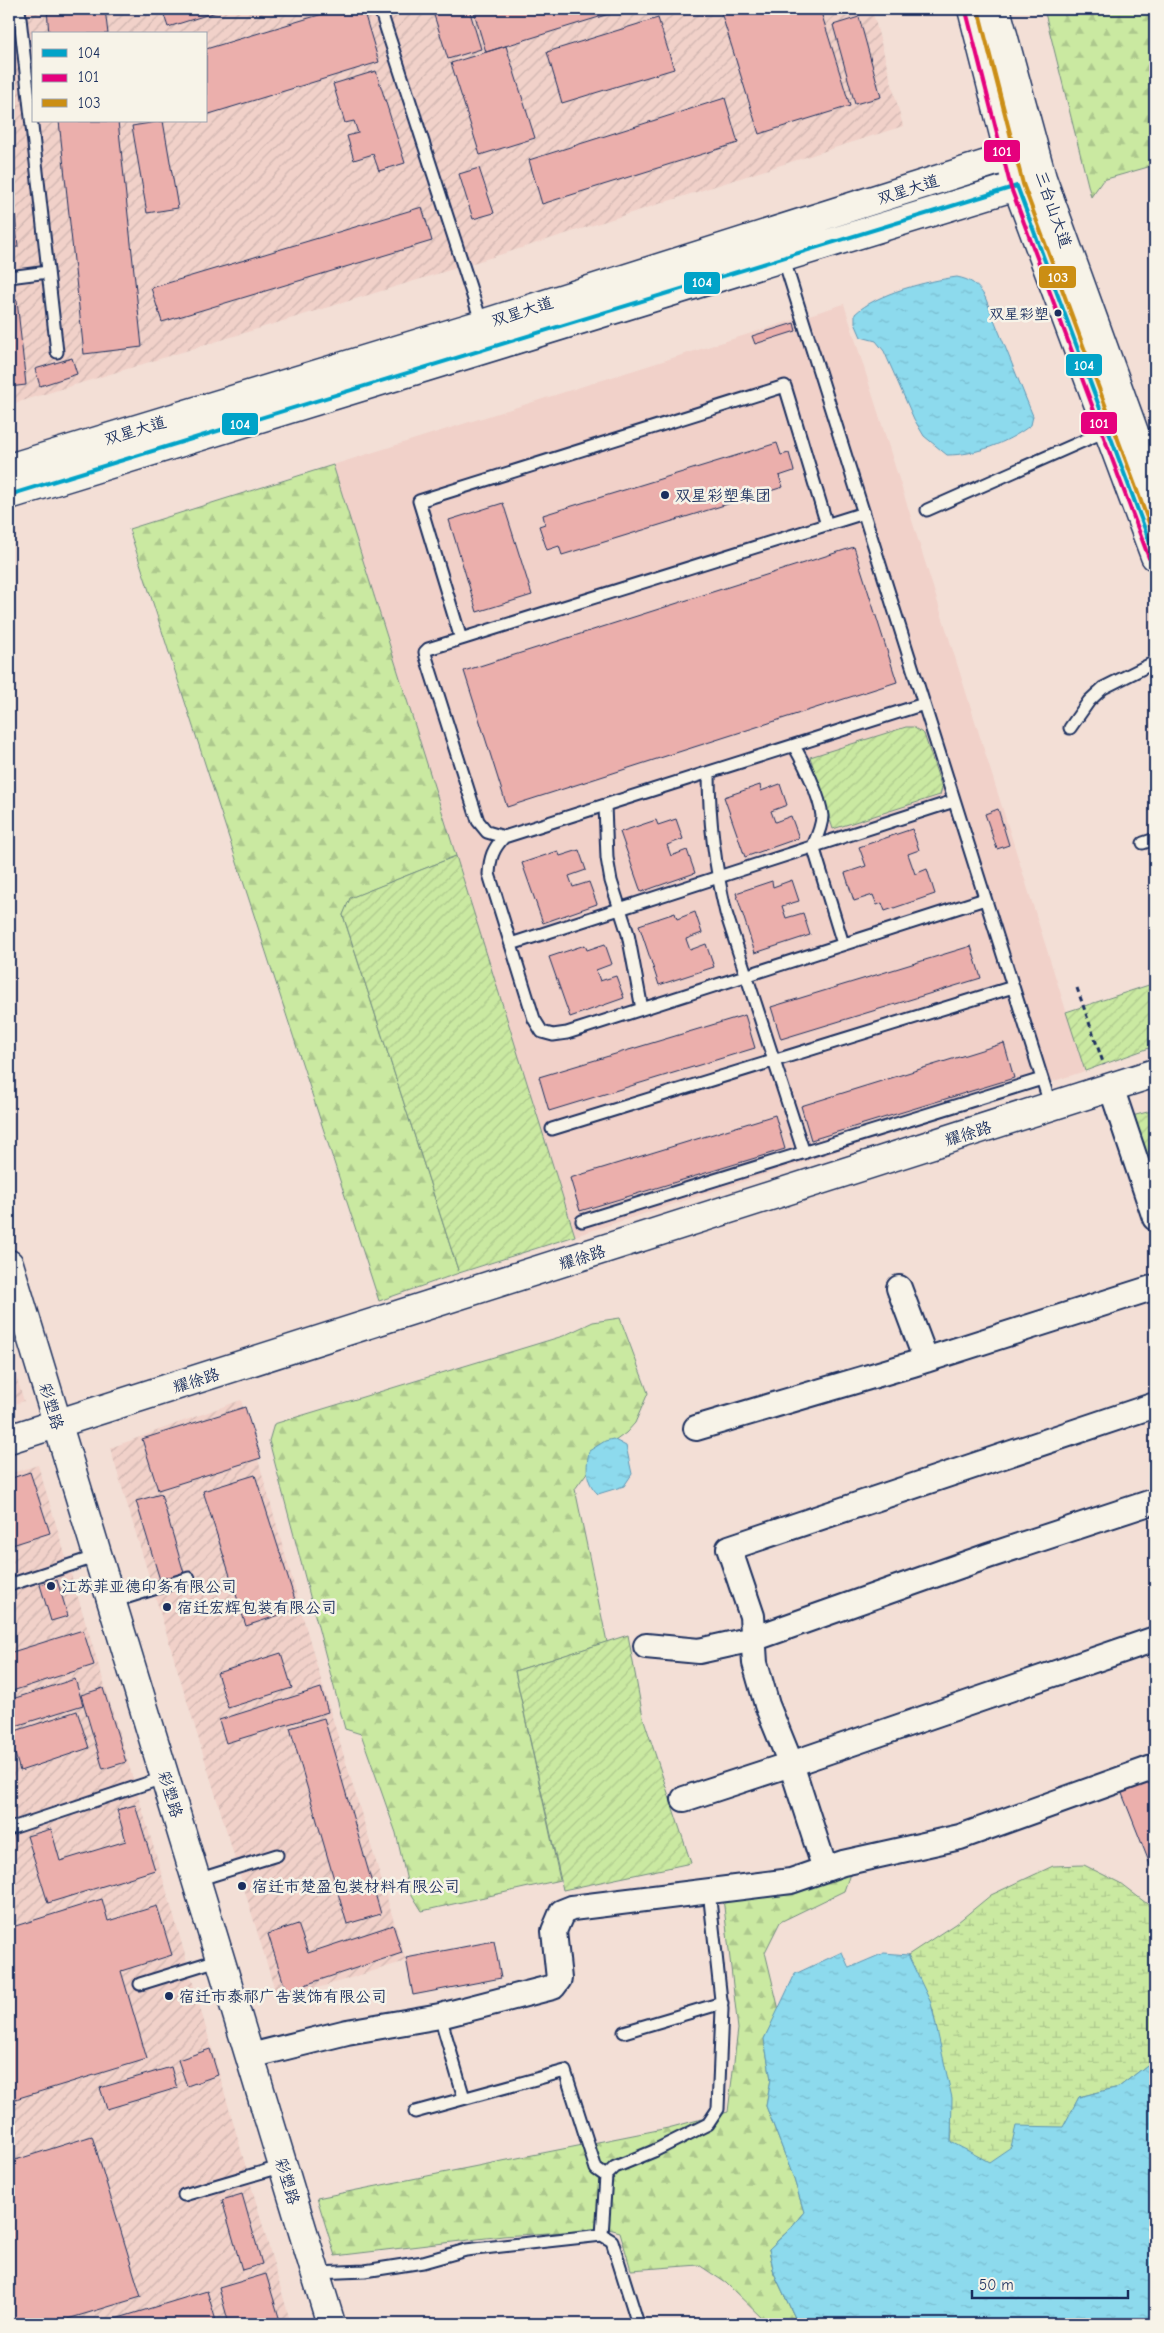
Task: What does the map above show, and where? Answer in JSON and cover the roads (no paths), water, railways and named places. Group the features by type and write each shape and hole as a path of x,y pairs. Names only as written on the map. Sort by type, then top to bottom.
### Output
{"street":[{"name":"三台山大道","path":"972,9 1022,153 1108,430 1155,556"},
{"name":"三台山大道","path":"996,9 1022,153"},
{"name":"双星大道","path":"779,245 1022,153"},
{"name":"双星大道","path":"9,496 486,336 779,245 1030,182"},
{"name":"三台山大道","path":"1030,182 1155,490"},
{"name":"双星大道","path":"9,468 486,336"},
{"name":"耀徐路","path":"9,1440 1155,1073"},
{"path":"1112,1087 1155,1218"},
{"name":"彩塑路","path":"9,1264 331,2324"},
{"path":"696,1428 926,1360 1155,1287"},
{"path":"899,1288 926,1360"},
{"path":"824,1869 791,1764 767,1705 755,1663 752,1616 730,1548 1155,1406"},
{"path":"646,1646 699,1651 753,1639 988,1556 1155,1501"},
{"path":"684,1798 791,1764 1155,1639"},
{"path":"250,2056 346,2032 440,2016 553,1987 559,1979 554,1931 562,1912 572,1908 791,1881 824,1869 960,1837 1155,1767"}],"lane":[{"path":"19,9 57,352"},
{"path":"380,9 486,336"},
{"path":"779,245 1051,1107"},
{"path":"9,277 48,272"},
{"path":"461,639 419,501 785,386 827,525"},
{"path":"927,510 1108,430"},
{"path":"504,837 487,832 478,821 426,657 428,649 864,513"},
{"path":"1070,728 1088,701 1103,688 1155,662"},
{"path":"924,704 504,837 494,848 490,860 490,874 534,1019 542,1032 553,1035 567,1033 985,898"},
{"path":"794,746 806,768 822,814 819,831 813,846 844,944"},
{"path":"709,772 711,827 718,877 726,913 804,1153"},
{"path":"511,944 954,801"},
{"path":"605,805 607,858 611,881 633,953 642,1009"},
{"path":"1143,843 1155,839"},
{"path":"552,1129 1013,986"},
{"path":"582,1221 1042,1079"},
{"path":"9,1584 98,1556"},
{"path":"112,1602 189,1578"},
{"path":"9,1828 166,1777"},
{"path":"197,1880 277,1855"},
{"path":"602,2235 606,2176 615,2167 654,2151 708,2124 718,2109 722,2003 709,1891"},
{"path":"140,1984 221,1959"},
{"path":"624,2032 722,2003"},
{"path":"440,2016 464,2098"},
{"path":"415,2112 565,2071 596,2169 606,2176"},
{"path":"184,2195 283,2166"},
{"path":"316,2273 365,2271 423,2262 466,2250 602,2235 612,2241 638,2324"}],"water":[{"path":"957,277 973,283 985,297 1033,416 1031,425 991,447 969,453 947,455 924,436 914,419 884,351 876,341 861,337 855,323 855,314 889,294 917,285"},
{"path":"613,1439 626,1446 632,1474 624,1486 598,1494 589,1479 587,1463 589,1451 605,1441"},
{"path":"842,1952 849,1968 884,1953 908,1955 931,2003 952,2098 951,2142 989,2162 1011,2147 1016,2126 1063,2127 1079,2097 1119,2087 1155,2059 1155,2324 798,2324 774,2273 769,2249 804,2212 793,2176 766,2106 771,2079 764,2039 795,1974"}],"place":[{"name":"双星彩塑","path":"1058,313"},
{"name":"双星彩塑集团","path":"665,495"},
{"name":"江苏菲亚德印务有限公司","path":"51,1586"},
{"name":"宿迁宏辉包装有限公司","path":"167,1607"},
{"name":"宿迁市楚盈包装材料有限公司","path":"242,1886"},
{"name":"宿迁市泰祁广告装饰有限公司","path":"169,1996"}]}
